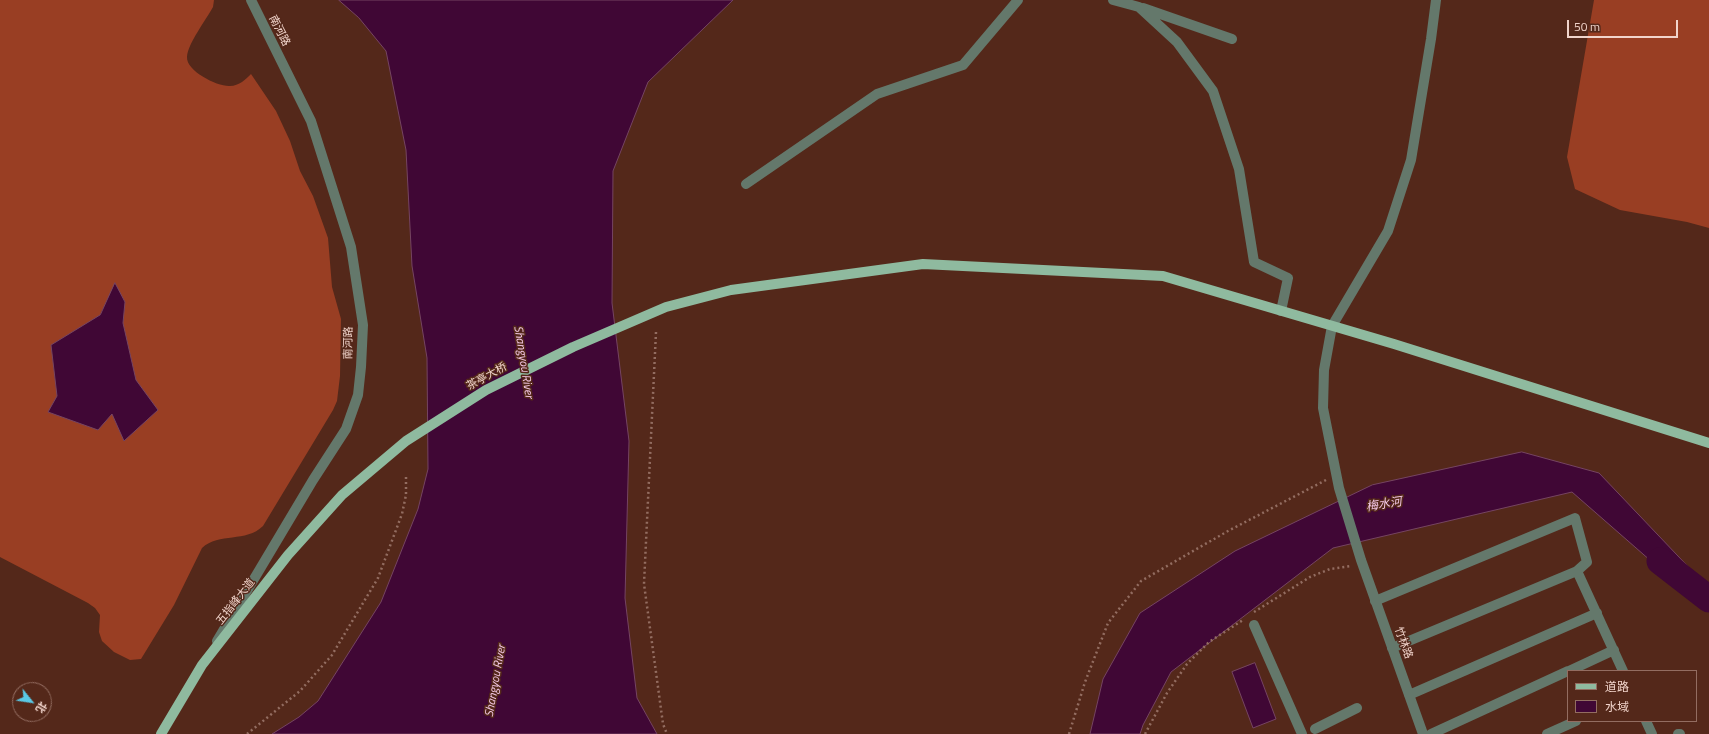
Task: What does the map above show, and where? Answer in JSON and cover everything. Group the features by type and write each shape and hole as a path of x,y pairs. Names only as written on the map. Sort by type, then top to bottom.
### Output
{"main road":[{"name":"茶亭大桥","path":"342,495 406,441 486,390 573,347 666,307 731,290 923,264 1163,276 1394,344 1709,444"},
{"name":"五指峰大道","path":"161,734 202,665 288,555 342,495"}],"street":[{"name":"南河路","path":"202,665 313,480 346,429 358,395 361,367 363,325 351,247 310,121 251,0"},
{"path":"746,184 877,94 963,65 1018,0"},
{"path":"1113,0 1139,7 1232,39"},
{"path":"1332,326 1388,231 1411,160 1436,0"},
{"path":"1139,7 1177,42 1213,91 1239,169 1254,262 1288,278 1281,311"},
{"name":"竹林路","path":"1332,326 1324,370 1323,408 1338,488 1361,562 1423,734"},
{"path":"1375,601 1575,518 1587,562 1577,571 1392,648"},
{"path":"1577,571 1623,670"},
{"path":"1409,695 1596,613"},
{"path":"1250,621 1302,734 1316,731 1357,708"},
{"path":"1570,670 1614,650"},
{"path":"1431,734 1567,671"},
{"path":"1547,734 1574,722"},
{"path":"1646,722 1652,734"}],"path":[{"path":"656,332 644,584 663,724 667,734"},
{"path":"247,734 300,690 332,655 378,578 402,514 406,495 406,475"},
{"path":"1069,734 1084,682 1108,623 1141,581 1228,531 1336,475"},
{"path":"1254,612 1310,577 1330,569 1361,562"},
{"path":"1145,734 1167,693 1187,664 1209,642 1250,621"}],"shaded area":[{"path":"0,0 214,0 213,7 190,45 187,57 188,62 197,73 211,81 225,86 236,85 251,74 276,111 290,141 300,171 313,196 328,238 332,287 341,319 340,376 337,401 263,526 249,534 216,540 202,548 174,605 141,659 130,660 114,652 102,641 99,632 100,615 95,608 0,557"},
{"path":"1594,0 1709,0 1709,228 1687,222 1620,210 1575,189 1567,157"}],"water":[{"name":"Shangyou River","path":"339,0 733,0 648,82 613,171 612,303 629,441 625,598 637,698 657,734 272,734 299,717 318,701 381,602 418,509 428,469 427,358 412,266 406,150 386,51 359,18"},
{"path":"115,283 125,302 123,323 136,380 158,410 124,441 112,414 98,430 48,412 57,396 51,345 100,315"},
{"path":"1522,452 1599,473 1697,576 1683,589 1572,492 1333,548 1171,672 1143,725 1140,734 1090,734 1103,679 1140,613 1235,551 1372,485"},
{"path":"1255,663 1276,719 1253,728 1232,672"}],"waterway":[{"name":"梅水河","path":"1660,561 1709,599"}]}
